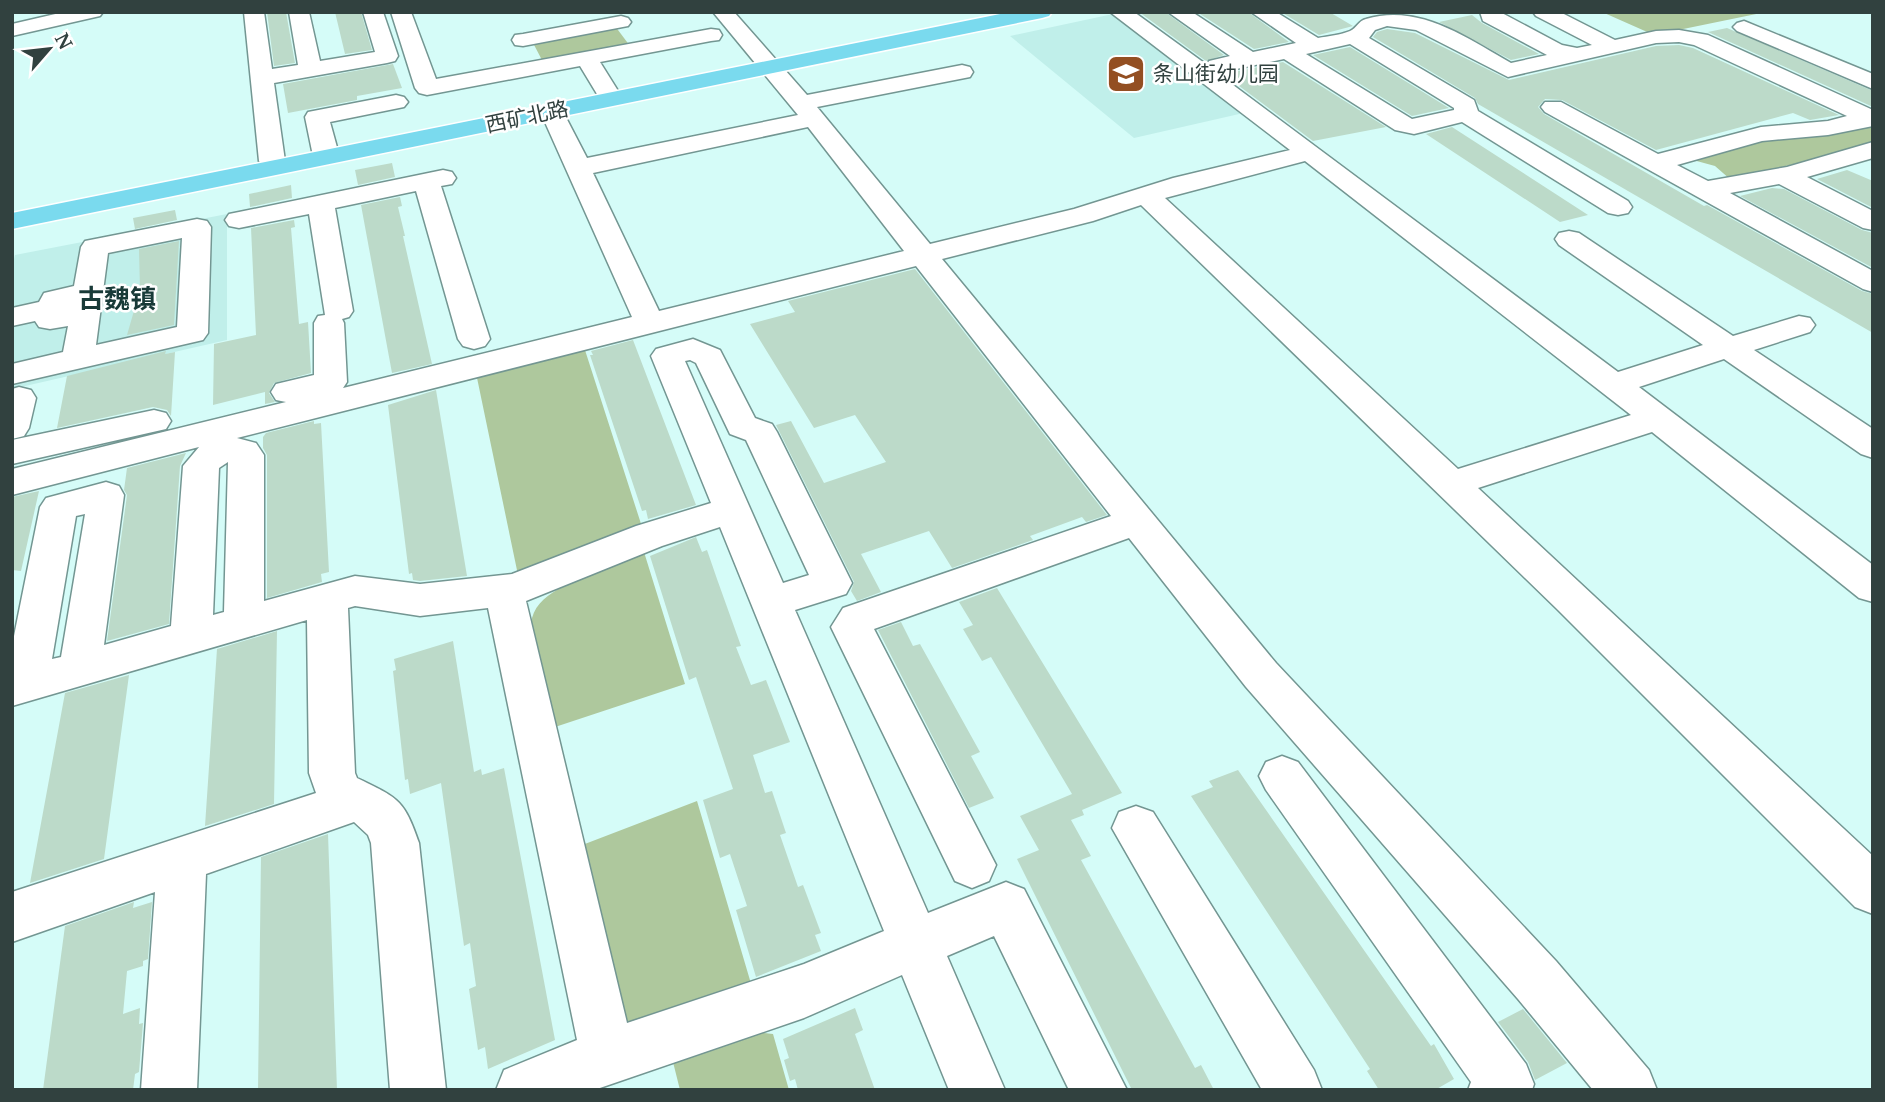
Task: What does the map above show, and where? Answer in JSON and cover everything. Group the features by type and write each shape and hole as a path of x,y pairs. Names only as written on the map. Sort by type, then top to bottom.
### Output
{"main road":[{"name":"西矿北路","path":"12,222 552,111 1014,12"},
{"name":"西矿北路","path":"12,214 608,94 1042,12"}],"street":[{"path":"12,30 93,12"},
{"path":"254,12 272,161"},
{"path":"299,12 310,69"},
{"path":"262,78 387,56 373,12"},
{"path":"401,12 427,88 711,35"},
{"path":"723,12 769,64 924,255 1261,675 1538,980 1629,1090"},
{"path":"1120,12 1311,152 1873,587"},
{"path":"1178,12 1250,60"},
{"path":"1261,12 1316,46"},
{"path":"1490,12 1490,17 1555,50 1578,55"},
{"path":"1543,12 1613,47"},
{"path":"537,68 518,31 617,17 639,48"},
{"path":"1217,66 1353,37 1363,33 1371,24 1395,19 1426,25 1508,70 1666,36 1693,38 1872,118"},
{"path":"670,22 685,40"},
{"path":"1744,27 1873,82"},
{"path":"1353,37 1466,104 1466,114"},
{"path":"1287,51 1404,125 1414,127 1466,114 1618,207"},
{"path":"586,58 608,94"},
{"path":"578,168 962,72"},
{"path":"325,151 317,117 397,102"},
{"path":"1553,107 1869,277"},
{"path":"552,111 650,324"},
{"path":"1561,172 1761,134 1828,128 1872,118"},
{"path":"12,482 1083,215 1146,195 1311,152"},
{"path":"1704,190 1866,158"},
{"path":"1782,175 1873,222"},
{"path":"239,220 435,180 474,339"},
{"path":"1146,195 1873,890"},
{"path":"12,452 331,382 333,317 321,203"},
{"path":"15,400 78,359 192,333 197,227 96,247 78,359"},
{"path":"1569,239 1873,446"},
{"path":"12,317 52,308 55,299 87,302"},
{"path":"1614,384 1799,326"},
{"path":"1451,484 1658,418"},
{"path":"771,602 832,583 760,432 722,432 732,510 977,1090"},
{"path":"191,637 201,466 215,453 231,449 244,451 246,455 244,622"},
{"path":"80,669 106,495 59,507 19,686 80,669 327,598 355,591 376,591 419,600 504,591 538,583 649,536 732,510"},
{"path":"972,865 852,627 857,620 1137,522"},
{"path":"504,591 608,1058"},
{"path":"327,598 332,773 339,792 370,807 388,822 395,843 418,1090"},
{"path":"1282,776 1506,1084 1496,1090"},
{"path":"12,917 355,801"},
{"path":"1136,828 1294,1090"},
{"path":"169,1090 182,860"},
{"path":"524,1090 608,1058 804,991 1006,906 1099,1090"}],"shaded area":[{"name":"条山街幼儿园","path":"1113,14 1248,112 1134,138 1010,36"},
{"path":"227,214 227,340 12,389 12,267 15,255"}],"green space":[{"path":"1602,12 1766,12 1654,35"},
{"path":"615,26 630,46 543,62 532,41"},
{"path":"1873,126 1873,144 1731,180 1715,166 1693,160 1780,135"},
{"path":"584,347 643,530 518,575 476,373"},
{"path":"644,552 685,684 552,728 532,640 534,613 544,600 562,587"},
{"path":"697,801 752,987 624,1024 577,847"},
{"path":"747,1031 773,1034 789,1090 680,1090 673,1062"}],"building":[{"path":"267,12 286,12 295,63 274,66"},
{"path":"335,12 361,12 372,50 345,54"},
{"path":"1139,12 1165,12 1224,55 1206,61"},
{"path":"1197,12 1248,12 1289,42 1254,49"},
{"path":"1281,12 1331,13 1353,26 1319,35"},
{"path":"1472,15 1539,54 1511,60 1439,22"},
{"path":"1727,28 1873,91 1873,107 1708,32"},
{"path":"1387,29 1415,33 1509,80 1656,46 1679,45 1693,48 1839,115 1810,120 1793,113 1656,150 1562,100 1545,99 1538,107 1544,114 1704,206 1707,205 1862,291 1873,294 1873,333 1478,104 1475,98 1373,37 1377,32"},
{"path":"1350,47 1449,108 1412,116 1313,55"},
{"path":"1283,62 1386,127 1313,141 1223,74"},
{"path":"393,64 402,88 288,113 283,84"},
{"path":"1452,127 1588,215 1560,222 1426,134"},
{"path":"392,163 395,177 358,185 355,170"},
{"path":"1847,170 1873,181 1873,208 1817,179"},
{"path":"291,185 292,198 250,207 249,194"},
{"path":"1772,188 1784,189 1862,230 1873,233 1873,268 1740,196"},
{"path":"400,197 402,206 398,207 403,236 432,364 392,373 361,205"},
{"path":"175,210 177,220 135,229 133,218"},
{"path":"294,220 295,227 291,228 299,324 308,322 311,373 274,383 269,393 275,402 265,404 265,392 213,405 214,344 256,335 251,228"},
{"path":"179,241 174,325 127,335 140,290 139,249"},
{"path":"915,269 1107,515 1086,522 1082,517 1030,536 1033,540 952,568 929,531 861,554 881,592 857,601 851,591 854,582 776,425 791,421 824,483 886,462 855,415 814,428 750,324 795,312 788,301"},
{"path":"633,340 696,505 648,519 646,510 642,511 590,355 593,355 591,351"},
{"path":"166,351 165,354 175,352 171,416 167,410 153,407 57,428 67,376"},
{"path":"436,390 467,576 420,581 413,580 412,573 409,574 388,405"},
{"path":"314,421 314,424 321,423 329,572 321,574 322,582 267,598 267,455 263,448 263,437 266,433"},
{"path":"186,453 180,466 169,624 107,641 127,495 124,490 127,468"},
{"path":"39,491 21,571 12,570 12,497"},
{"path":"696,537 702,552 707,550 741,646 736,647 751,685 766,680 790,742 753,755 765,793 772,791 786,833 780,835 798,887 803,885 821,933 815,935 821,951 756,977 736,910 747,906 730,854 720,858 703,800 733,789 696,677 689,680 650,556"},
{"path":"997,588 1122,793 1082,810 1084,815 1071,820 1091,856 1081,860 1195,1068 1201,1065 1214,1090 1132,1090 1017,859 1039,850 1020,816 1072,794 991,657 982,661 963,629 973,625 959,602"},
{"path":"901,622 913,646 920,644 980,752 971,756 994,798 969,808 878,630"},
{"path":"277,631 274,804 205,826 217,649"},
{"path":"453,641 474,772 481,769 482,775 504,768 555,1040 488,1069 485,1047 478,1050 469,989 476,986 470,943 464,946 441,783 410,794 408,779 405,780 393,671 396,670 394,659"},
{"path":"129,675 104,859 30,883 65,693"},
{"path":"1238,770 1431,1046 1434,1044 1454,1079 1435,1090 1379,1090 1367,1071 1370,1069 1191,796 1213,787 1209,781"},
{"path":"328,834 337,1090 258,1090 261,857"},
{"path":"134,902 133,908 152,902 148,959 143,961 143,966 127,971 123,1014 140,1008 139,1024 143,1023 139,1072 135,1074 133,1090 43,1090 65,926"},
{"path":"855,1008 863,1030 855,1034 875,1090 798,1090 795,1079 790,1081 784,1060 789,1058 783,1039"},
{"path":"1523,1009 1567,1063 1535,1080 1528,1062 1498,1022"}],"place":[{"name":"条山街幼儿园","path":"1126,74"}],"district":[{"name":"古魏镇","path":"117,299"}]}
